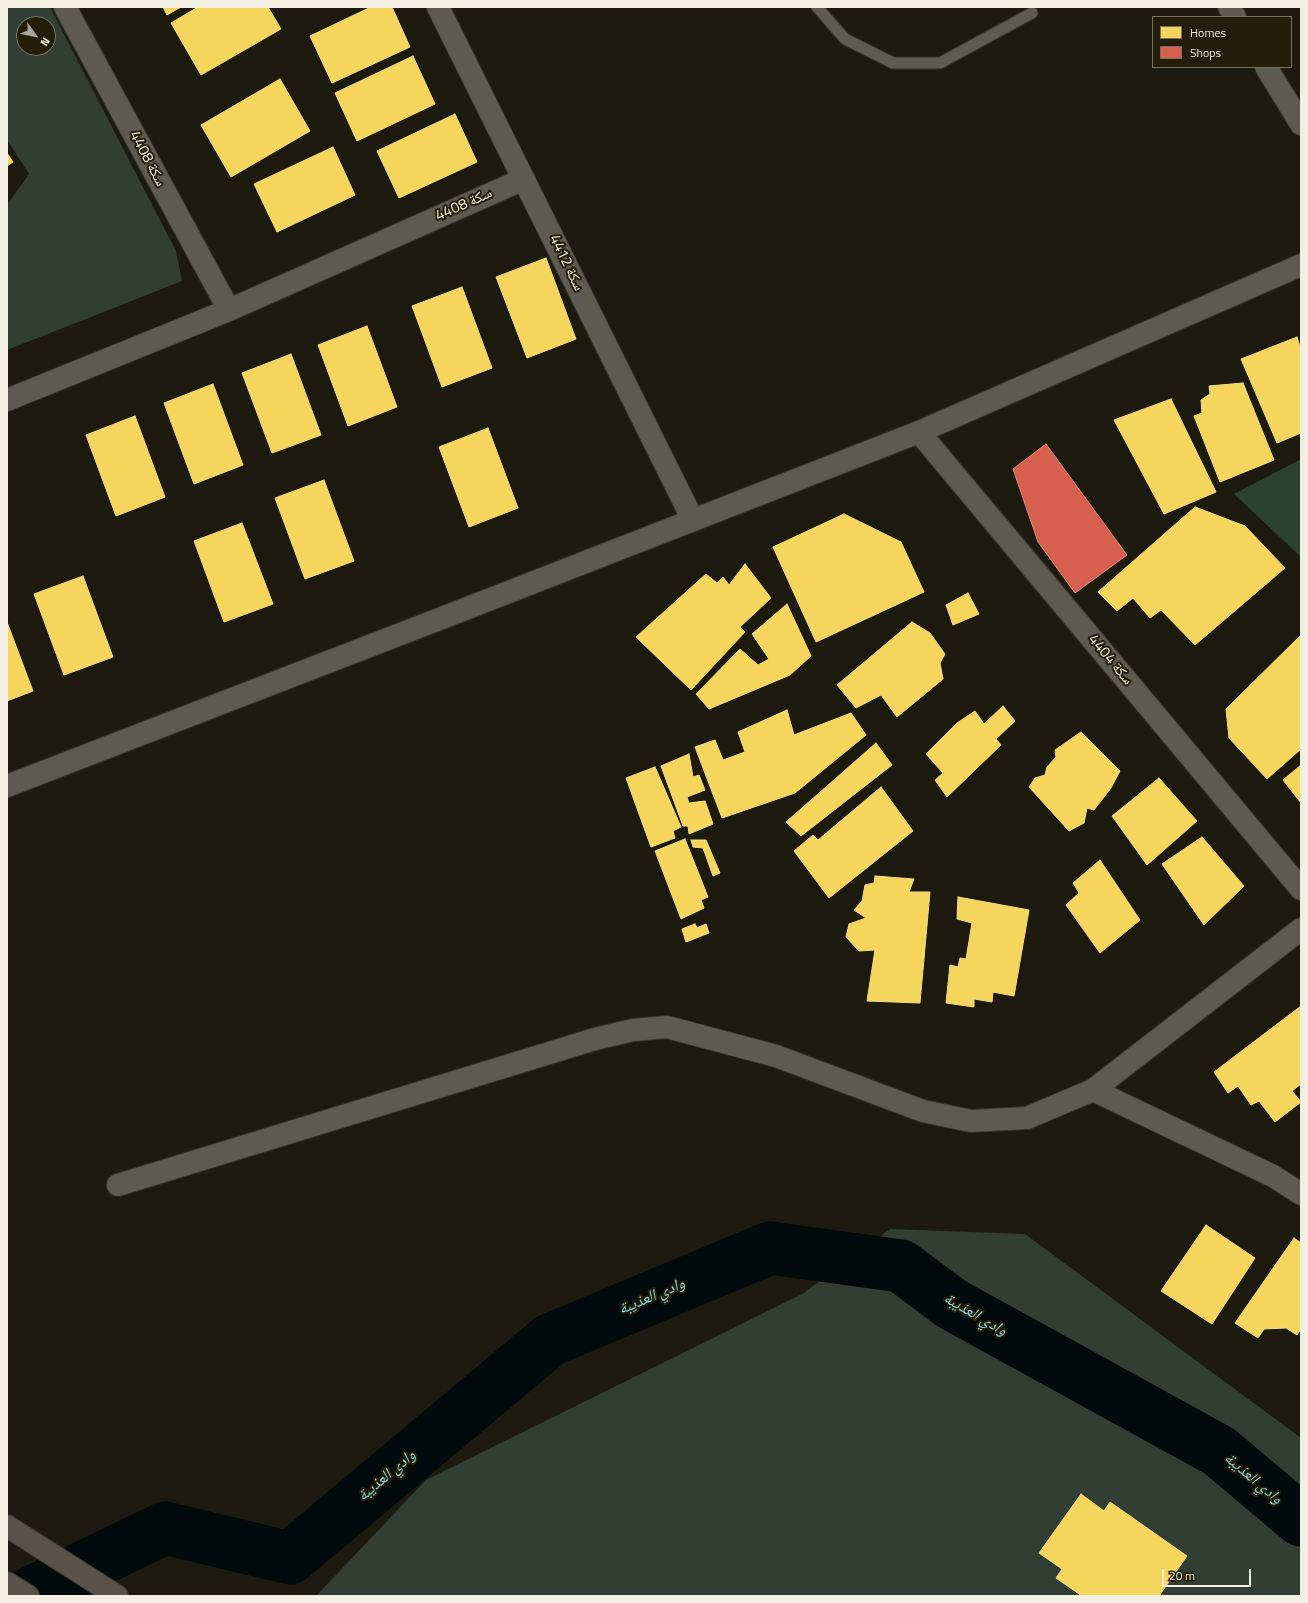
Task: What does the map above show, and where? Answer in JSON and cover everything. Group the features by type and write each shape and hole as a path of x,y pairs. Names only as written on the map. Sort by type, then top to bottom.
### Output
{"main road":[{"path":"7,1526 117,1596"},
{"path":"7,1583 28,1596"}],"street":[{"name":"سكة 4408","path":"65,7 229,310"},
{"name":"سكة 4412","path":"438,7 693,520"},
{"path":"1229,7 1234,16"},
{"path":"1267,68 1301,124"},
{"name":"سكة 4408","path":"7,400 229,310 524,179"},
{"path":"7,786 919,432 1301,265"},
{"name":"سكة 4404","path":"919,432 1301,889"},
{"path":"118,1185 595,1040 633,1030 667,1027 776,1056 923,1111 971,1121 1027,1118 1093,1090 1301,929"},
{"path":"1093,1090 1273,1176 1301,1194"}],"lane":[{"path":"817,7 845,39 893,63 940,63 1032,13"}],"green space":[{"path":"7,7 50,7 55,16 16,16 16,56 56,56 56,19 176,251 182,281 7,350 7,205 29,174 7,140"},
{"path":"1301,459 1301,557 1234,494"},
{"path":"890,1229 1025,1234 1301,1438 1301,1596 316,1596 426,1480 802,1294"}],"building: Homes":[{"path":"163,7 181,7 167,15"},
{"path":"198,7 268,7 281,29 201,75 171,23"},
{"path":"371,7 392,7 410,47 332,83 310,36"},
{"path":"413,56 435,104 357,141 335,93"},
{"path":"280,79 310,131 231,177 201,125"},
{"path":"455,114 477,162 399,198 377,151"},
{"path":"333,147 355,195 277,232 254,184"},
{"path":"7,153 13,162 7,166"},
{"path":"546,258 576,339 527,358 496,277"},
{"path":"462,287 492,368 442,387 412,306"},
{"path":"367,326 397,407 348,426 318,345"},
{"path":"1297,337 1301,350 1301,433 1277,443 1241,359"},
{"path":"291,354 321,435 272,453 242,373"},
{"path":"1243,383 1274,460 1220,482 1194,416 1202,413 1201,400 1210,394 1209,386"},
{"path":"213,384 243,465 194,484 164,403"},
{"path":"1171,399 1216,492 1164,514 1114,420"},
{"path":"135,416 165,497 116,516 86,435"},
{"path":"488,428 518,508 469,527 439,447"},
{"path":"324,480 354,561 305,579 275,498"},
{"path":"1195,507 1245,526 1285,568 1195,645 1161,610 1150,618 1133,598 1117,611 1098,592"},
{"path":"844,514 901,542 924,592 816,642 773,547"},
{"path":"242,523 273,604 224,622 194,541"},
{"path":"745,564 771,598 740,627 745,632 691,690 636,637 706,574 717,583 723,577 729,585"},
{"path":"83,576 113,657 64,675 34,594"},
{"path":"968,593 979,614 953,625 946,605"},
{"path":"787,604 811,656 790,675 709,709 696,694 740,649 758,665 769,659 752,634"},
{"path":"7,622 33,691 7,701"},
{"path":"912,622 930,633 945,654 940,663 943,679 897,717 881,695 856,708 837,685"},
{"path":"1301,635 1301,749 1267,779 1229,738 1226,709"},
{"path":"1003,706 1015,721 996,739 1001,745 947,797 935,780 943,773 926,754 957,723 975,711 984,724"},
{"path":"787,710 794,735 851,713 866,735 795,793 722,818 695,747 715,740 723,760 745,752 738,732"},
{"path":"1081,732 1120,771 1111,788 1094,810 1087,808 1084,823 1069,831 1029,787 1035,778 1045,775 1047,767 1056,757 1055,750"},
{"path":"876,743 892,765 801,836 786,822"},
{"path":"689,754 693,777 699,775 705,790 687,797 689,803 705,801 713,824 689,834 688,826 683,826 661,766"},
{"path":"1301,765 1301,803 1283,780"},
{"path":"655,767 681,827 673,831 675,838 651,847 626,778"},
{"path":"1159,778 1197,821 1147,865 1112,816"},
{"path":"881,787 913,831 829,898 794,851 813,835 818,840"},
{"path":"1202,837 1244,886 1204,925 1162,864"},
{"path":"685,839 708,897 701,900 704,908 681,919 655,851"},
{"path":"691,840 706,840 720,873 713,876 703,848 693,847"},
{"path":"1100,860 1140,920 1100,953 1066,905 1079,893 1073,883"},
{"path":"875,876 914,879 909,892 930,892 920,1003 867,1001 875,950 859,951 846,937 849,924 866,918 854,910 862,901 865,885 874,883"},
{"path":"958,897 1029,910 1014,996 993,992 992,1002 974,999 974,1007 946,1003 950,965 958,967 960,958 966,959 972,923 957,919"},
{"path":"695,924 697,928 706,924 709,933 686,942 682,929"},
{"path":"1301,1006 1301,1084 1292,1091 1301,1102 1275,1122 1259,1101 1251,1105 1238,1086 1228,1093 1214,1072"},
{"path":"1206,1225 1255,1258 1212,1324 1161,1291"},
{"path":"1294,1238 1301,1243 1301,1329 1297,1335 1286,1328 1264,1329 1258,1338 1235,1323"},
{"path":"1081,1494 1104,1511 1110,1502 1187,1556 1159,1596 1082,1596 1056,1578 1062,1569 1039,1553"}],"building: Shops":[{"path":"1046,444 1127,555 1075,593 1038,542 1013,469"}],"waterway":[{"name":"وادي العذيبة","path":"24,1596 165,1528 290,1558 550,1340 770,1248 901,1266 952,1304 1219,1451 1301,1520"}]}
